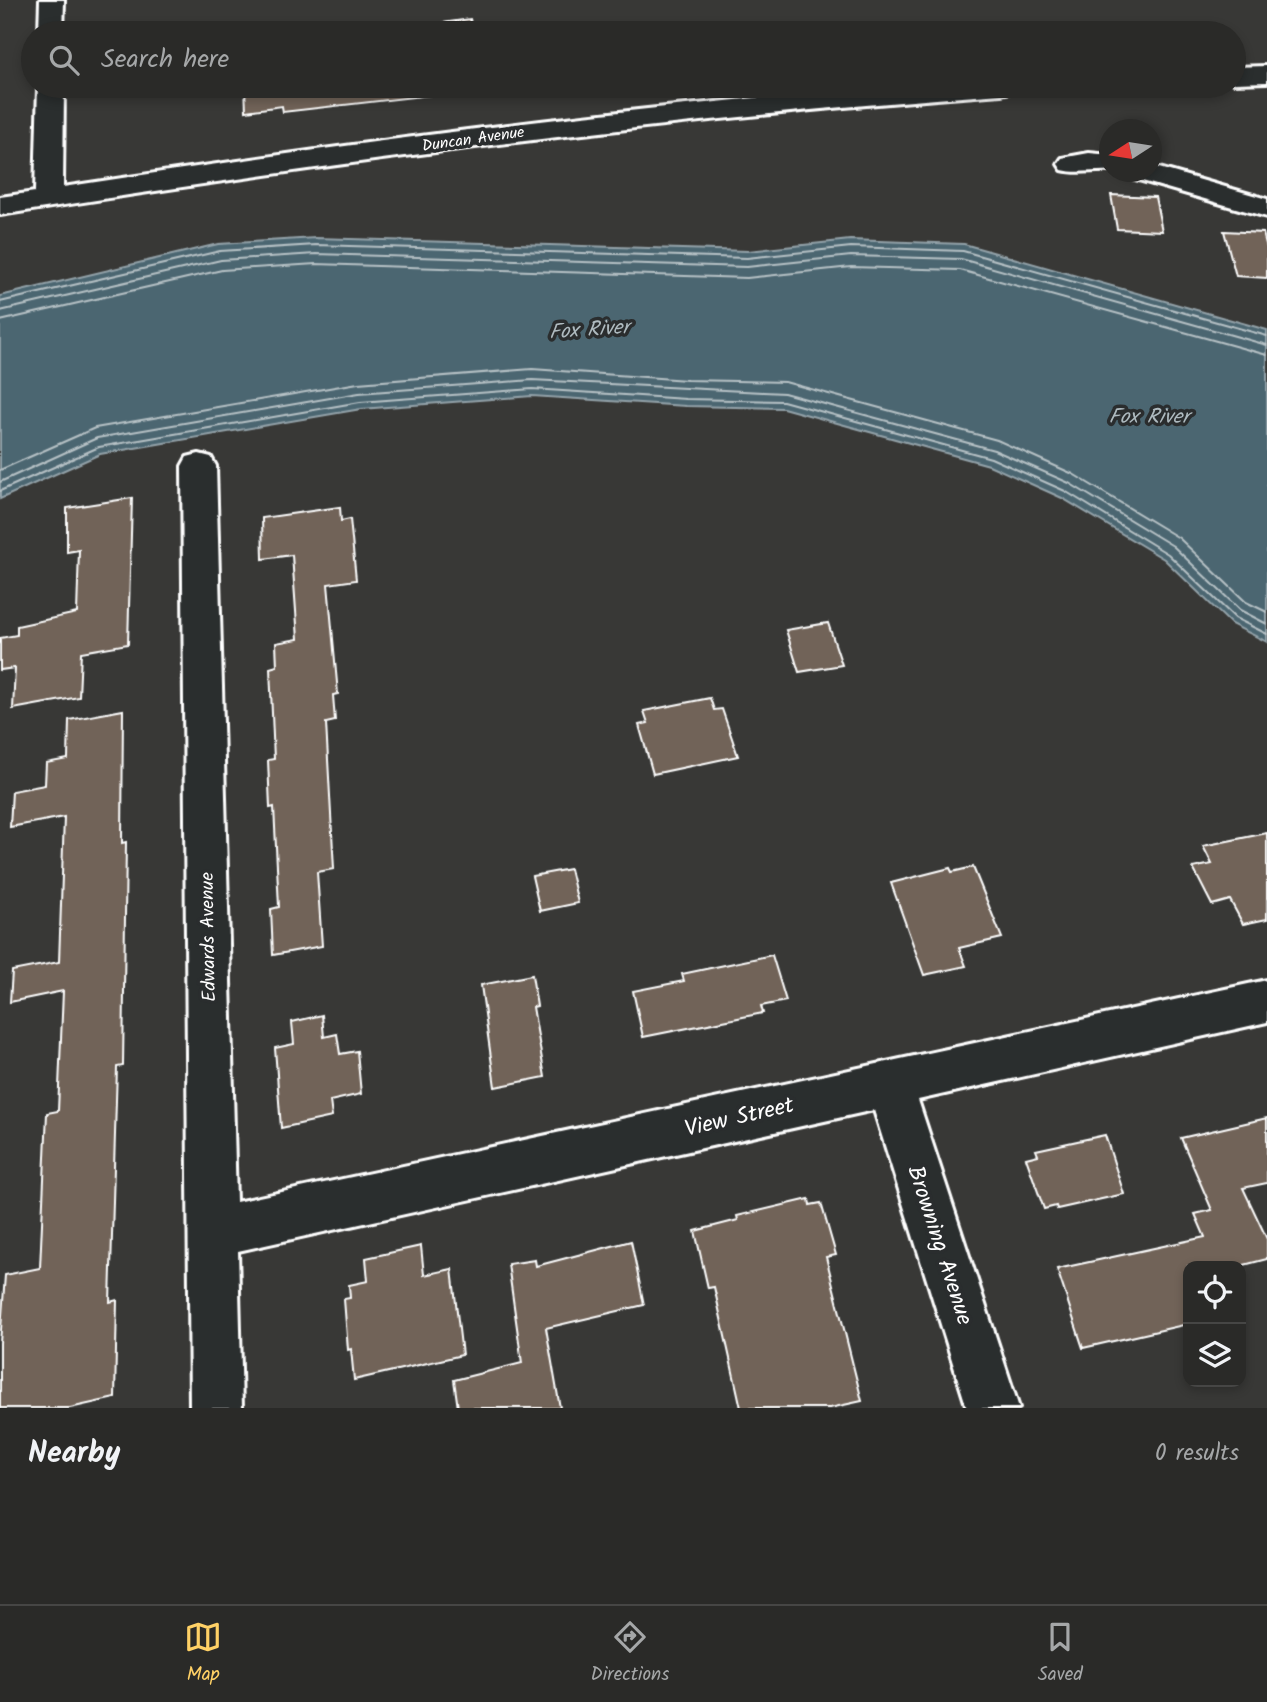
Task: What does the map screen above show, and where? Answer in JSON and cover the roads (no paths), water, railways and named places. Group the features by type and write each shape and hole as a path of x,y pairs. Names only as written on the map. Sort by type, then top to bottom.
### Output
{"street":[{"path":"51,21 52,0"},
{"path":"1246,75 1267,74"},
{"path":"49,198 51,98"},
{"name":"Duncan Avenue","path":"0,206 585,123 834,98"},
{"path":"1072,164 1099,162"},
{"path":"1162,178 1267,208"},
{"name":"Edwards Avenue","path":"199,466 216,1408"},
{"name":"View Street","path":"212,1232 1267,1001"},
{"name":"Browning Avenue","path":"889,1083 993,1408"}],"water":[{"name":"Fox River","path":"316,238 748,251 850,240 964,244 1267,330 1267,642 1231,624 1164,559 1062,498 989,465 783,408 686,406 532,396 361,409 100,454 0,499 0,296 218,244"}]}
